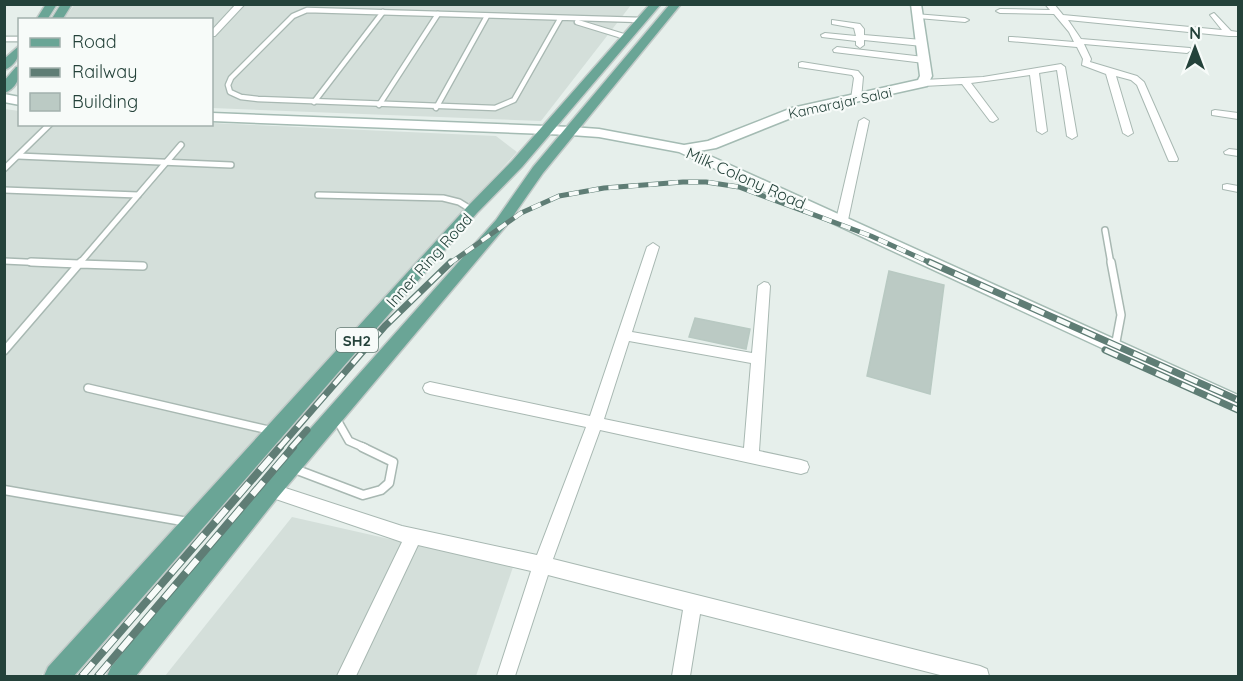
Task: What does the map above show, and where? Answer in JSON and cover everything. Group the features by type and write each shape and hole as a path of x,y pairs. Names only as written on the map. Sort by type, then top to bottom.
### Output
{"main road":[{"path":"42,18 52,4"},
{"path":"57,18 67,4"},
{"name":"Inner Ring Road","path":"57,676 472,210 518,164 656,4"},
{"name":"Inner Ring Road","path":"120,676 270,490 501,223 538,170 676,4"},
{"path":"917,10 926,76 923,83"},
{"path":"4,67 12,54"},
{"path":"4,89 18,72"},
{"name":"Kamarajar Salai","path":"682,149 711,146 797,111 923,83"},
{"name":"Milk Colony Road","path":"213,117 571,131 599,133 682,149 1239,403"}],"street":[{"path":"213,33 241,4"},
{"path":"1049,4 1079,43 1087,58 1085,63 1134,78 1141,84 1173,159"},
{"path":"917,10 965,20"},
{"path":"1000,11 1239,34"},
{"path":"1214,15 1229,34"},
{"path":"835,22 857,26 860,53"},
{"path":"825,35 922,43"},
{"path":"1012,39 1187,50"},
{"path":"837,50 924,60"},
{"path":"802,65 855,73 859,78 856,99"},
{"path":"923,83 965,82 1061,67 1072,136"},
{"path":"1034,71 1042,131"},
{"path":"1110,72 1128,134"},
{"path":"965,82 993,119"},
{"path":"1215,113 1239,116"},
{"path":"842,220 864,121"},
{"path":"506,676 542,565 595,423 653,247"},
{"path":"751,456 764,286"},
{"path":"623,335 757,359"},
{"path":"430,388 801,467"},
{"path":"270,490 413,537 542,565 980,676"},
{"path":"346,676 413,537"},
{"path":"681,676 693,603"}],"lane":[{"path":"560,19 514,100 489,109 241,97 231,92 228,85 231,78 299,12 317,10 642,20"},
{"path":"314,102 383,12"},
{"path":"379,105 438,14"},
{"path":"436,108 487,16"},
{"path":"569,19 626,37"},
{"path":"4,169 48,126"},
{"path":"4,351 181,145"},
{"path":"18,156 231,165"},
{"path":"4,190 138,195"},
{"path":"318,195 443,198 459,202 472,210"},
{"path":"1105,230 1120,315 1115,347"},
{"path":"4,261 143,266"},
{"path":"88,388 276,432"},
{"path":"291,467 363,495 381,490 388,483 393,462 349,441 334,416"},
{"path":"4,490 194,523"}],"shaded area":[{"path":"75,4 631,5 541,121 213,108 213,18 64,18"},
{"path":"5,109 18,111 18,126 213,126 213,123 496,136 517,152 41,676 5,676"},
{"path":"292,517 513,567 476,676 165,676"}],"building":[{"path":"889,271 944,285 930,394 867,376"},
{"path":"695,318 750,329 746,349 689,337"}],"railway":[{"path":"449,264 521,213 559,196 604,188 683,182 706,182 739,187 871,236 933,264"},
{"path":"279,448 385,326 451,262"},
{"path":"929,262 1238,400"},
{"path":"1105,350 1238,410"},
{"path":"291,448 307,430"},
{"path":"82,676 280,447"},
{"path":"98,676 293,447"}]}
